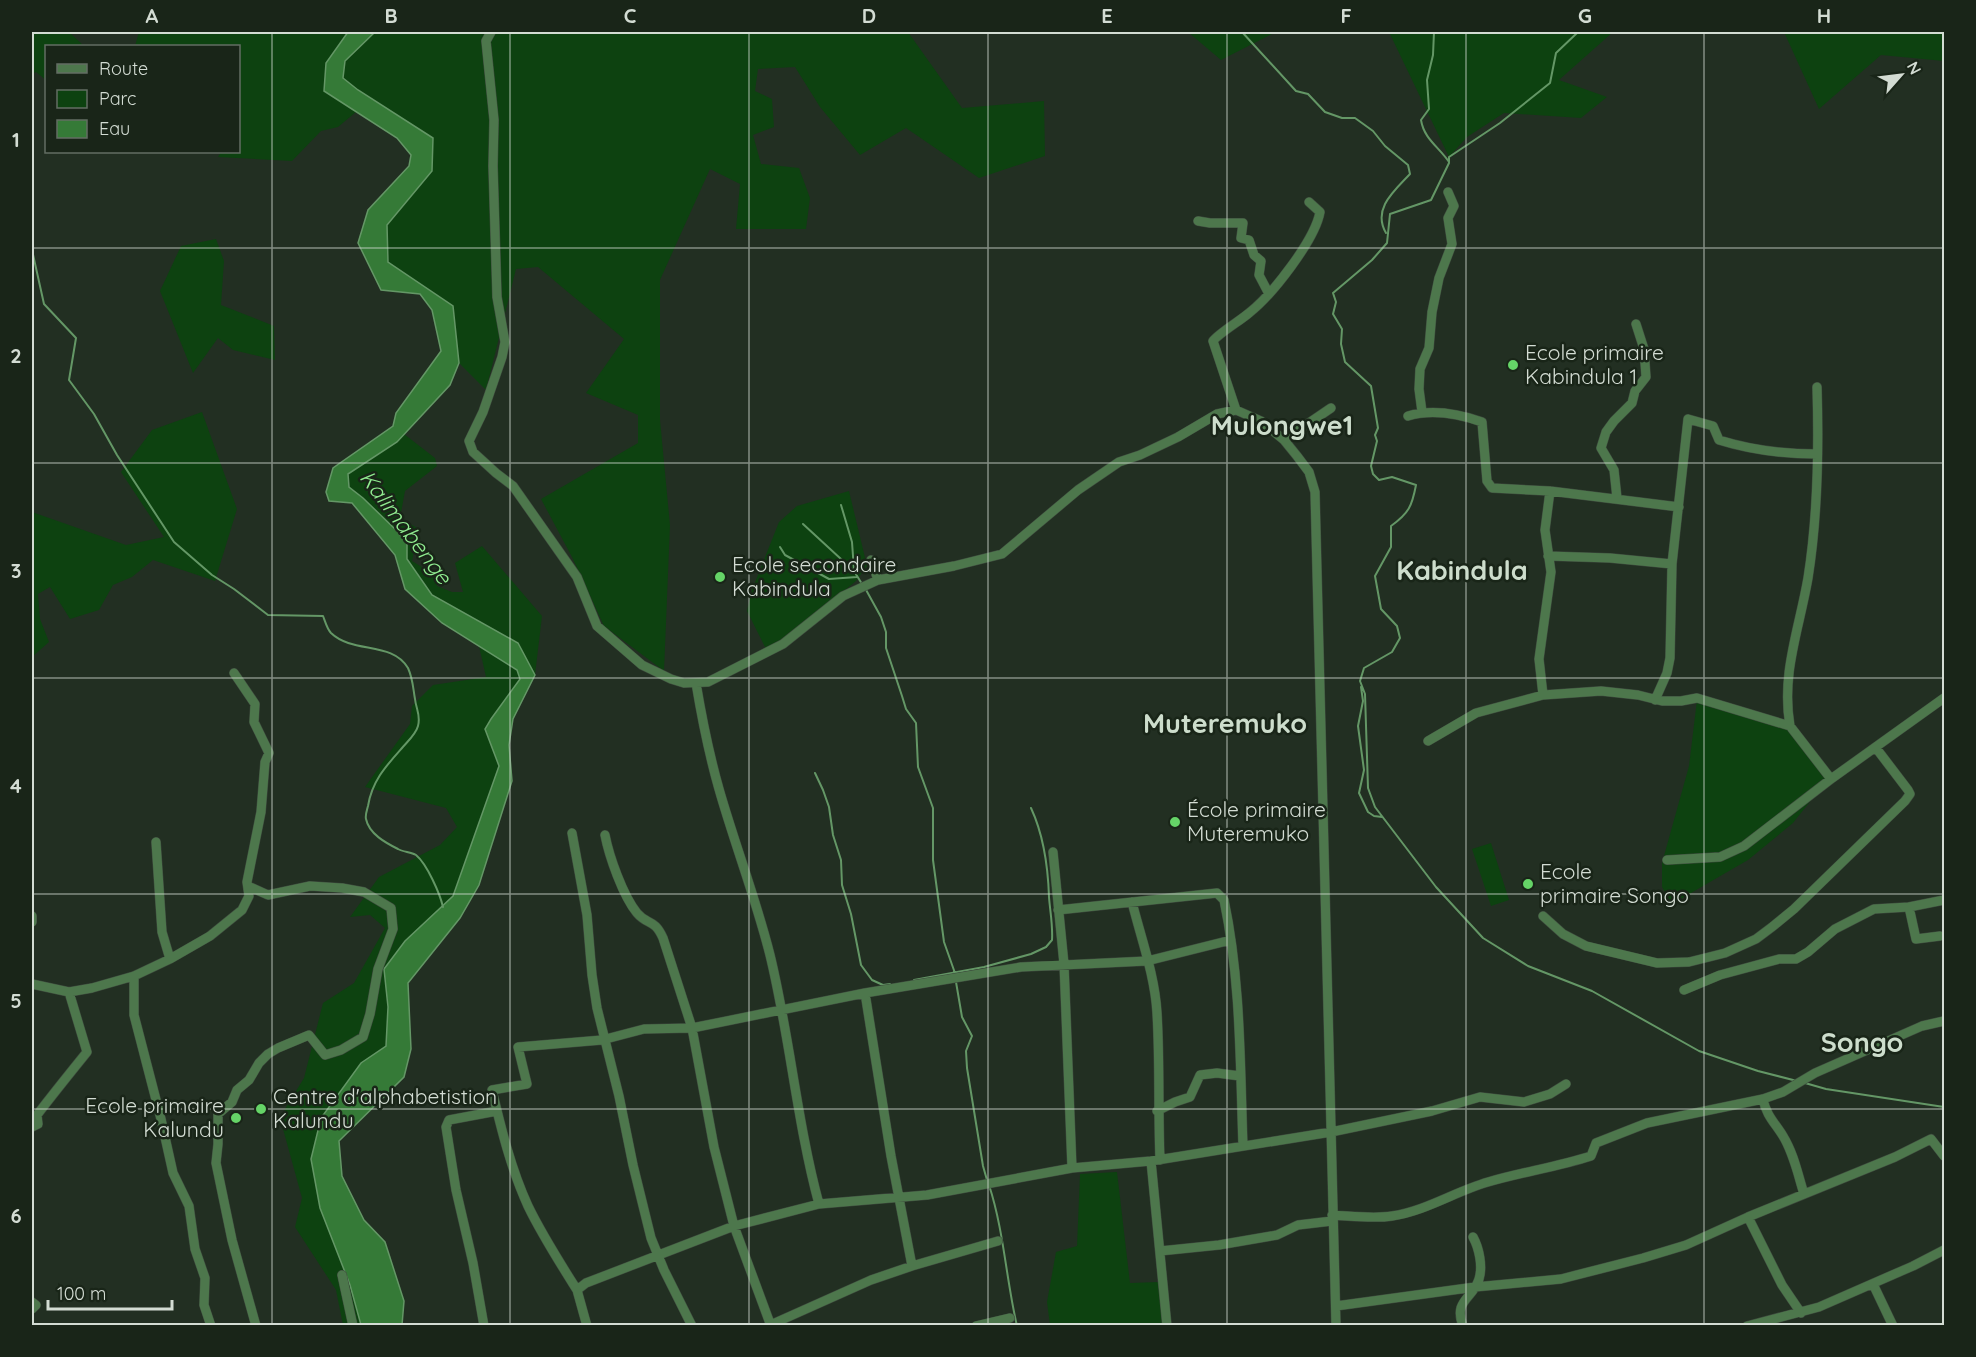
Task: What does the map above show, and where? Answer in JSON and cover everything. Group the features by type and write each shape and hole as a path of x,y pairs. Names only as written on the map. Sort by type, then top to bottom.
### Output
{"street":[{"path":"491,32 486,41 494,120 493,166 498,297 505,342 483,411 469,441 473,452 513,486 577,577 597,626 642,665 684,683 708,682 783,644 843,596 878,580 954,566 1002,554 1078,490 1119,462 1178,437 1217,414 1236,410 1261,421 1284,440 1309,472 1315,492 1336,1326"},
{"path":"1422,412 1419,389 1420,369 1430,348 1432,312 1439,278 1452,244 1448,218 1454,206 1448,192"},
{"path":"1236,410 1213,341 1250,313 1269,294 1305,247 1316,227 1320,212 1309,202"},
{"path":"1198,221 1243,223 1241,238 1250,240 1254,255 1261,261 1259,275 1269,294"},
{"path":"1617,498 1614,470 1601,448 1606,432 1632,403 1635,391 1646,377 1644,349 1636,324"},
{"path":"1817,387 1817,505 1808,576 1787,676 1786,705 1790,726 1831,779"},
{"path":"1284,440 1331,408"},
{"path":"1408,416 1422,412 1463,416 1482,422 1489,486 1492,488 1550,491 1679,507"},
{"path":"1655,700 1667,673 1670,658 1672,564 1688,419 1713,426 1719,440 1744,448 1795,454 1817,454"},
{"path":"1544,695 1539,659 1550,582 1545,530 1550,491"},
{"path":"1548,556 1610,558 1672,564"},
{"path":"871,560 878,580"},
{"path":"32,984 69,992 134,976 210,936 242,910 249,896 248,886 261,812 265,762 269,753 254,722 255,704 234,674"},
{"path":"696,683 705,735 719,790 761,921 781,1009 810,1168 819,1204"},
{"path":"1428,741 1476,713 1544,695 1601,691 1638,695 1655,700 1681,701 1697,698 1790,726"},
{"path":"1667,860 1720,857 1744,846 1831,779 1944,698"},
{"path":"1543,916 1563,934 1586,946 1657,963 1689,962 1743,946 1756,939 1794,909 1910,794 1876,748"},
{"path":"572,833 587,915 592,975 604,1039 615,1077 644,1209 657,1255 692,1326"},
{"path":"605,835 614,867 631,903 641,916 657,926 663,938 692,1028 712,1136 734,1227 770,1325 860,1285 912,1266 998,1241"},
{"path":"156,842 162,932 170,959"},
{"path":"1053,852 1064,964 1072,1168"},
{"path":"248,886 268,895 310,886 364,892 391,908 393,929 378,969 370,1014 363,1037 341,1050 325,1055 309,1035 278,1048 259,1063 249,1080 237,1090 232,1102 218,1114 216,1163 232,1240 256,1326"},
{"path":"1058,910 1217,893 1224,900 1236,987 1243,1146"},
{"path":"1684,990 1720,975 1779,960 1796,959 1835,929 1874,909 1909,907 1944,900"},
{"path":"1132,902 1157,1013 1156,1161 1160,1251 1167,1326"},
{"path":"1909,907 1916,939 1940,936"},
{"path":"32,916 32,922"},
{"path":"587,1326 577,1290 527,1204 497,1111 492,1090 527,1084 518,1047 604,1039 644,1029 692,1028 864,993 1021,967 1147,961 1231,940"},
{"path":"134,976 134,1015 173,1173 189,1206 195,1249 205,1278 204,1305 212,1326"},
{"path":"32,1126 38,1124 37,1115 49,1103 60,1085 87,1052 69,992"},
{"path":"864,993 912,1266"},
{"path":"1160,1251 1219,1245 1277,1234 1298,1225 1332,1218 1379,1217 1416,1209 1484,1183 1565,1165 1591,1156 1596,1143 1647,1124 1763,1099 1783,1092 1807,1078 1922,1026 1944,1021"},
{"path":"1158,1111 1190,1097 1200,1075 1217,1073 1240,1076"},
{"path":"577,1290 586,1283 734,1227 819,1204 927,1196 1072,1168 1156,1161 1331,1132 1432,1111 1480,1097 1524,1102 1550,1094 1566,1084"},
{"path":"1763,1099 1765,1109 1790,1152 1804,1194"},
{"path":"484,1326 473,1263 456,1190 446,1127 449,1120 497,1111"},
{"path":"1336,1306 1475,1287 1561,1279 1602,1269 1686,1245 1895,1157 1931,1139 1944,1156"},
{"path":"1748,1217 1782,1285 1801,1313"},
{"path":"1463,1326 1459,1312 1461,1305 1479,1278 1480,1268 1473,1237"},
{"path":"1747,1326 1801,1313 1873,1284 1944,1250"},
{"path":"342,1275 353,1326"},
{"path":"1873,1284 1893,1326"},
{"path":"32,1302 36,1305 32,1309"},
{"path":"976,1326 1010,1318"}],"green space":[{"path":"32,32 69,32 83,45 45,45 45,79 36,72 32,74"},
{"path":"139,32 348,32 326,63 324,90 356,112 338,127 321,131 292,161 218,157 220,153 240,153 240,45 135,45"},
{"path":"908,32 962,108 1044,101 1045,156 979,178 906,128 860,155 820,107 795,67 758,69 755,91 772,99 774,127 753,135 761,164 799,168 810,198 806,229 736,229 740,184 710,169 660,280 660,420 670,525 664,671 604,626 572,557 541,499 638,443 638,415 586,393 624,339 538,267 516,269 486,390 459,363 453,306 388,262 387,225 432,171 358,90 343,78 345,61 374,33"},
{"path":"1188,32 1276,32 1221,60"},
{"path":"1389,32 1613,32 1559,80 1607,97 1581,118 1504,113 1467,137 1449,157"},
{"path":"1784,32 1944,32 1944,61 1881,55 1819,109"},
{"path":"216,239 224,261 221,305 274,326 275,360 233,350 218,338 193,373 160,291 181,246"},
{"path":"202,412 237,509 215,581 153,560 132,577 113,585 99,610 70,619 50,587 38,594 40,619 49,642 32,657 32,512 126,545 164,537 121,472 152,430"},
{"path":"404,434 435,458 437,466 405,491 400,518 419,529 412,561 435,575 437,586 452,592 463,592 455,563 482,546 542,616 535,675 518,643 432,595 407,559 407,543 363,498 349,488 347,474 397,442"},
{"path":"849,491 867,566 856,581 768,653 747,611 752,590 779,522 797,506"},
{"path":"479,646 517,670 520,679 485,729 499,765 453,896 405,941 384,969 388,1007 386,1046 361,1063 321,1118 350,1285 361,1325 343,1325 336,1290 295,1227 302,1198 283,1129 285,1109 304,1078 323,1003 354,983 385,928 370,915 350,917 379,877 440,845 457,827 446,808 365,787 410,724 412,706 433,685 486,677"},
{"path":"1697,700 1787,727 1828,779 1793,823 1748,860 1672,904 1662,887 1662,863 1689,766"},
{"path":"1491,843 1509,900 1491,906 1472,849"},
{"path":"1117,1172 1130,1283 1159,1282 1163,1325 1050,1325 1047,1302 1056,1252 1077,1246 1080,1174"}],"water":[{"path":"348,32 389,32 374,33 345,61 343,78 433,138 432,171 387,225 388,262 453,306 459,363 450,385 397,442 348,474 349,487 397,531 407,544 407,559 432,595 518,643 535,675 513,719 509,745 512,781 479,885 460,918 408,983 411,1049 404,1077 339,1141 342,1176 364,1220 385,1242 404,1301 402,1325 361,1325 350,1285 320,1208 311,1159 321,1118 361,1063 386,1046 388,1007 384,969 405,941 453,896 499,766 485,729 520,679 517,670 442,623 405,589 395,555 352,503 329,501 326,492 333,468 393,426 396,413 441,351 432,310 420,294 381,290 358,243 368,210 409,166 411,155 397,138 324,91 326,63"}],"waterway":[{"path":"1242,32 1296,91 1308,94 1325,112 1342,118 1355,118 1373,131 1385,146 1408,165 1410,174 1383,208 1382,224 1386,233"},
{"path":"1434,32 1433,55 1427,80 1429,109 1421,120 1425,132 1449,162"},
{"path":"1581,32 1577,33 1556,53 1550,83 1500,123 1449,157 1449,163 1431,200 1390,214 1387,243 1372,260 1333,293 1336,302 1333,314 1342,329 1341,344 1345,362 1371,386 1378,428 1371,466 1373,474 1379,480 1392,477 1416,485 1409,508 1391,526 1391,547 1375,576 1381,609 1397,626 1400,638 1392,652 1364,668 1360,681 1365,694 1368,788 1375,807 1436,887 1483,938 1528,966 1592,991 1699,1051 1758,1071 1797,1081"},
{"path":"32,250 44,304 76,338 69,380 94,414 117,455 174,542 212,575 268,615 323,616 331,633 340,639 350,644 392,654 408,668 419,715 418,726 414,735 376,781 366,817 371,829 379,837 388,844 416,855 420,859 443,907"},
{"path":"841,505 852,542 854,570"},
{"path":"803,524 854,571 862,584"},
{"path":"780,547 785,555 829,579 857,577"},
{"path":"865,588 881,617 886,632 886,648 906,709 916,723 918,767 933,808 933,860 944,942 956,976"},
{"path":"1361,687 1363,701 1358,726 1364,770 1359,793 1368,812 1382,817"},
{"path":"815,773 829,807 833,835 841,860 842,885 851,914 861,965 872,980 883,985 890,984"},
{"path":"914,980 984,967 1031,954 1046,947 1052,940 1046,863 1042,840 1031,808"},
{"path":"956,982 962,1017 972,1036 966,1051 967,1068 987,1180"},
{"path":"1805,1083 1826,1089 1944,1107"},
{"path":"989,1185 998,1220 1017,1326"}],"place":[{"name":"Ecole primaire Kabindula 1","path":"1513,365"},
{"name":"Ecole secondaire Kabindula","path":"720,577"},
{"name":"École primaire Muteremuko","path":"1175,822"},
{"name":"Ecole primaire Songo","path":"1528,884"},
{"name":"Centre d'alphabetistion Kalundu","path":"261,1109"},
{"name":"Ecole primaire Kalundu","path":"236,1118"}],"district":[{"name":"Mulongwe1","path":"1282,426"},
{"name":"Kabindula","path":"1462,571"},
{"name":"Muteremuko","path":"1225,724"},
{"name":"Songo","path":"1862,1043"}],"water label":[{"name":"Kalimabenge","path":"406,527"}]}
